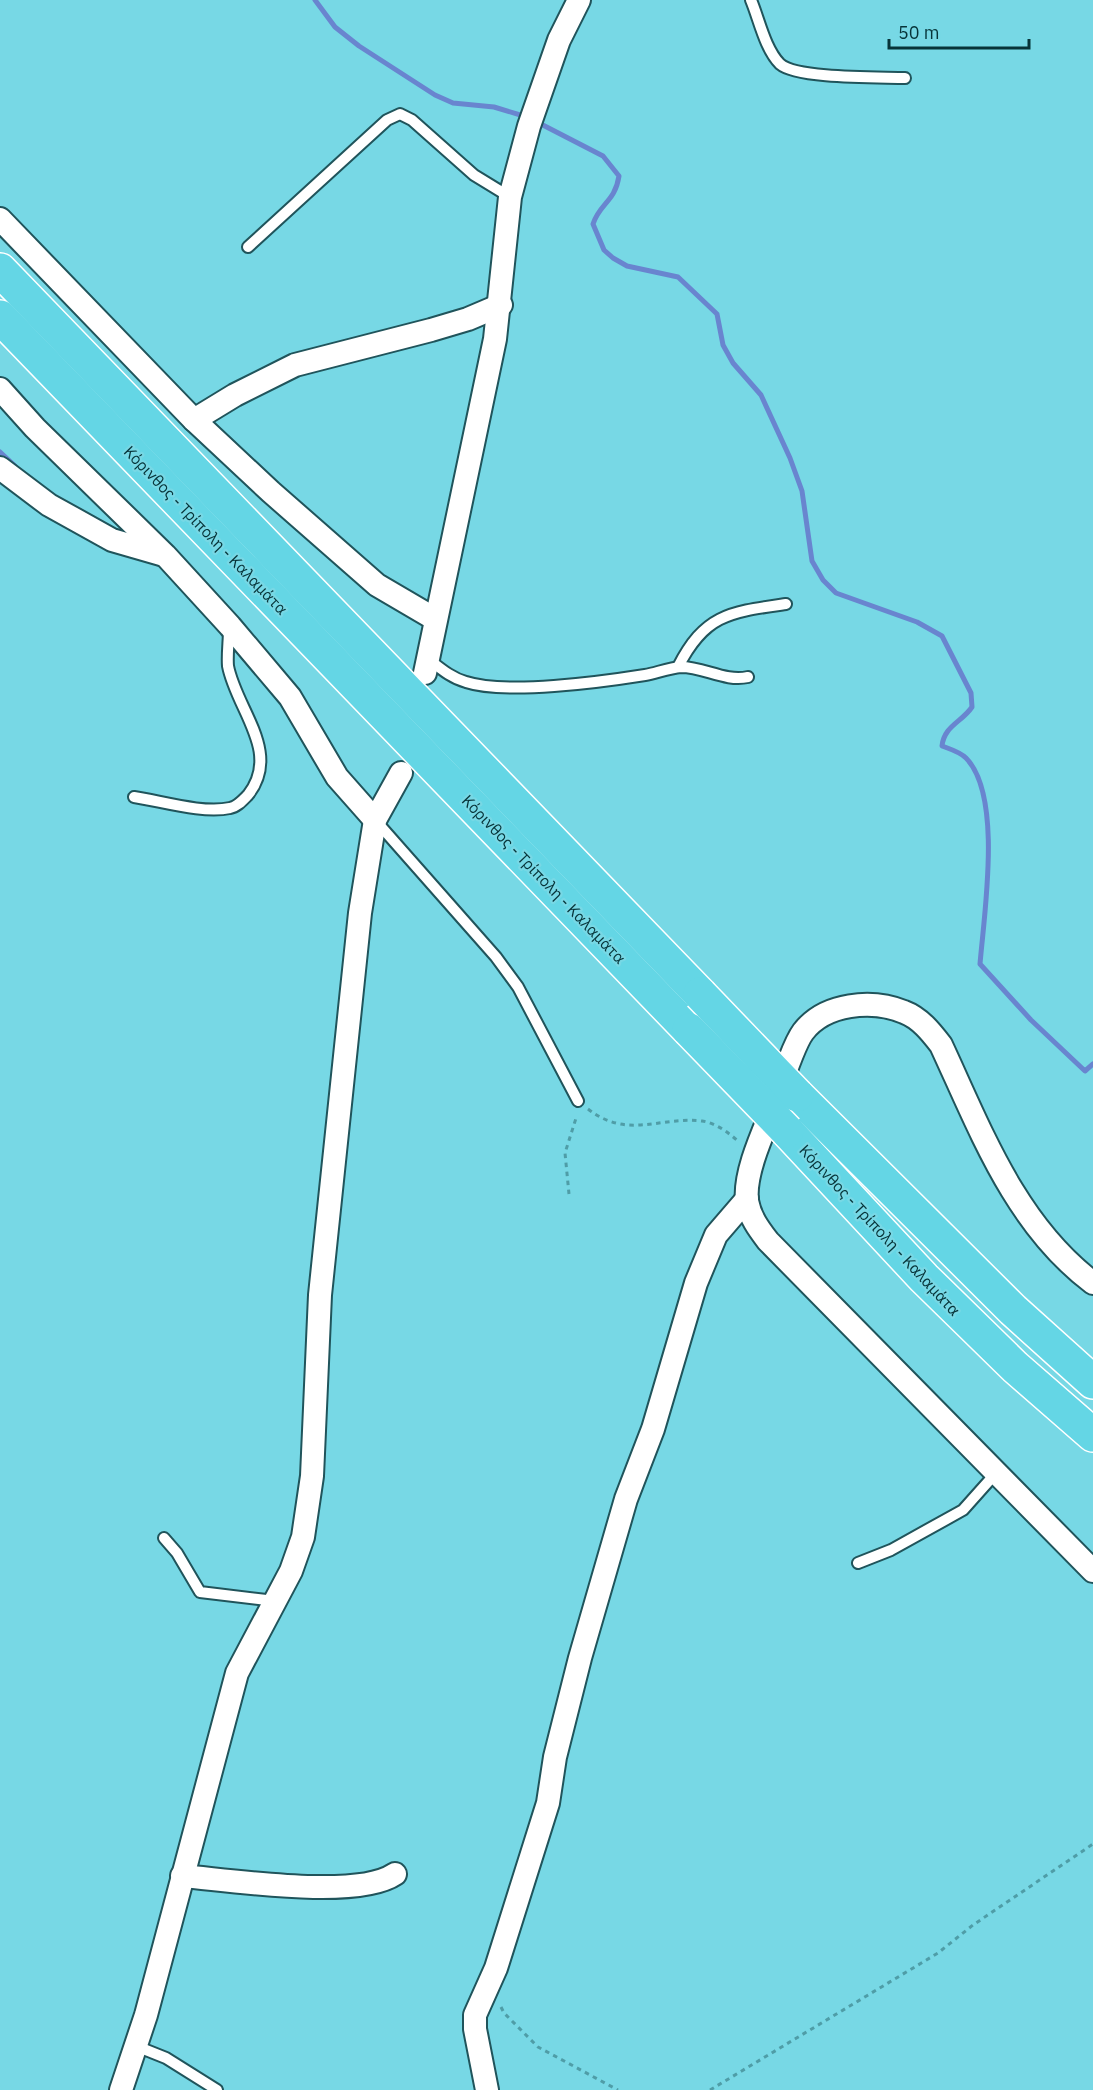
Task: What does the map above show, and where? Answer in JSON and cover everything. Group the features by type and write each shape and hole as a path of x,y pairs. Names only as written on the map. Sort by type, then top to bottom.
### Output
{"highway":[{"name":"Κόρινθος - Τρίπολη - Καλαμάτα","path":"0,270 797,1095 1013,1310 1093,1382"},
{"name":"Κόρινθος - Τρίπολη - Καλαμάτα","path":"0,317 787,1131 947,1302 1015,1367 1093,1435"}],"street":[{"path":"426,665 478,427 501,305 510,197 541,91 559,40 579,0"},
{"path":"0,219 194,420 348,562 377,585 435,619"},
{"path":"194,420 235,395 295,365 468,320 501,305"},
{"path":"0,389 35,428 165,555 230,626 290,697 337,777 375,820"},
{"path":"0,468 49,505 112,540 165,555"},
{"path":"121,2090 136,2046 237,1673 291,1571 303,1537 309,1506 320,1295 360,913 375,820 400,773"},
{"path":"1093,1283 1060,1254 1014,1196 941,1045 925,1026 905,1012 880,1005 857,1005 819,1017 802,1033 754,1155 747,1199 752,1219 768,1241 1093,1571"},
{"path":"487,2090 475,2028 475,2015 491,1980 548,1803 555,1757 577,1669 626,1499 653,1429 696,1283 716,1235 747,1199"},
{"path":"182,1876 295,1886 365,1885 378,1883 395,1874"}],"lane":[{"path":"751,0 774,56 782,65 802,73 905,78"},
{"path":"248,247 387,120 400,114 412,120 474,175 510,197"},
{"path":"678,667 696,637 717,620 731,614 786,604"},
{"path":"134,797 195,807 231,808 243,801 253,789 260,767 260,751 254,729 228,665 230,626"},
{"path":"426,665 457,679 504,689 645,675 678,667 711,671 735,680 748,677"},
{"path":"375,820 496,957 518,987 578,1101"},
{"path":"858,1563 891,1550 963,1510 996,1473"},
{"path":"164,1538 177,1553 200,1592 275,1602"},
{"path":"136,2046 166,2058 217,2090"}],"path":[{"path":"578,1101 598,1117 621,1125 647,1126 702,1121 712,1124 729,1132 754,1155"},
{"path":"569,1194 565,1153 576,1123 578,1101"},
{"path":"710,2090 938,1953 974,1924 1093,1845"},
{"path":"491,1980 504,2013 538,2047 618,2090"}],"waterway":[{"path":"315,0 335,27 359,46 435,95 453,103 494,107 527,117"},
{"path":"535,121 603,156 619,176 614,192 599,211 593,224 604,250 627,266 678,277 717,314 723,345 733,363 761,395 790,458 802,491 812,561 823,580 836,593 917,622 942,636 971,693 972,707 946,734 942,746 964,756 977,776 984,799 988,827 987,887 980,964 1031,1020 1085,1071 1093,1064"},
{"path":"0,452 15,466"}]}
